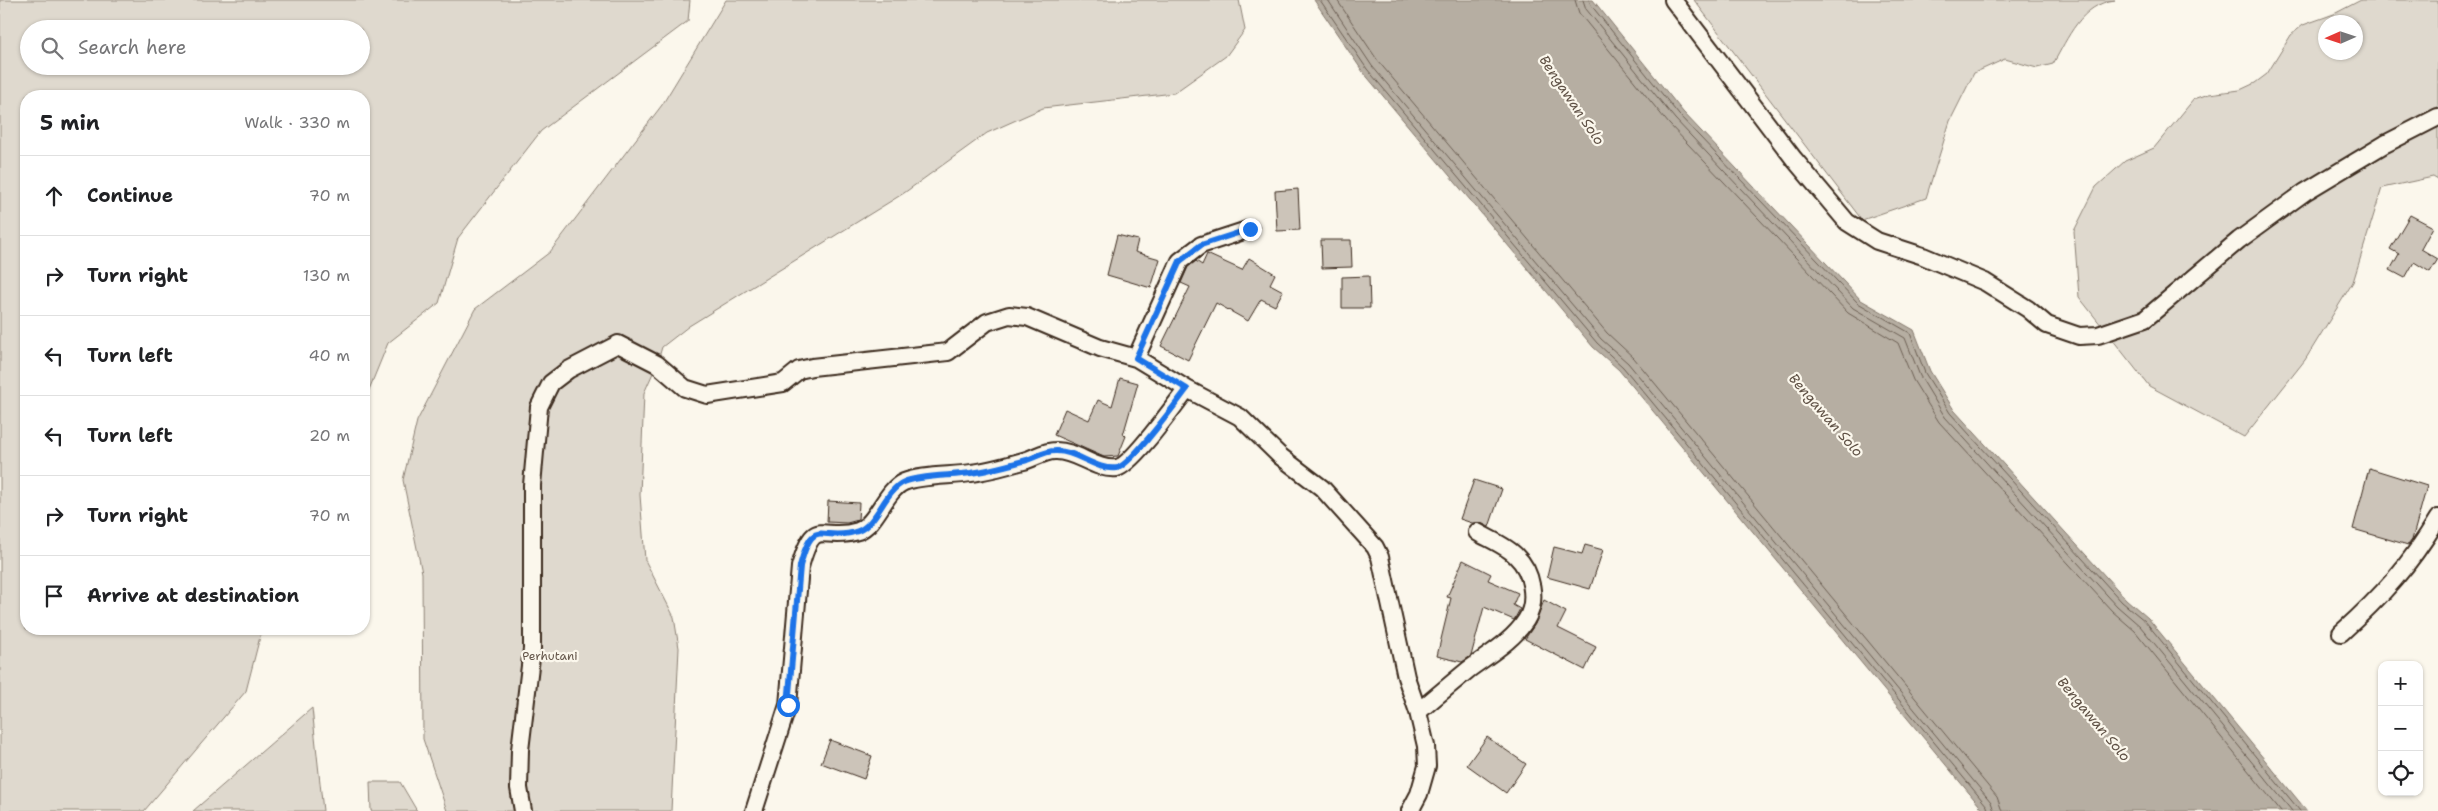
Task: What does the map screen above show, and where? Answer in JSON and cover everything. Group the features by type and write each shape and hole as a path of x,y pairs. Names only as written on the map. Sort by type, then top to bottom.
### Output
{"street":[{"path":"1673,0 1794,159 1847,222 1877,241 1923,256 1985,282 2028,309 2047,325 2079,336 2098,335 2145,319 2239,240 2305,192 2384,144 2438,117"},
{"path":"1136,358 1180,261 1201,245 1250,229"},
{"path":"523,811 519,788 520,750 532,649 531,527 534,443 539,407 551,383 568,370 618,344 657,364 685,388 707,395 783,383 799,370 812,366 948,352 987,322 1008,315 1027,317 1100,348 1136,358 1187,389 1240,417 1280,456 1322,488 1375,547 1383,568 1406,677 1418,712 1426,746 1427,766 1419,794 1410,811"},
{"path":"754,811 788,705 800,566 806,544 812,536 819,533 836,534 859,531 872,520 880,508 903,483 973,473 1056,450 1107,467 1117,468 1124,464 1141,446 1187,389"},
{"path":"2341,632 2378,600 2395,581 2421,547 2438,518"},
{"path":"1418,712 1502,646 1526,621 1530,611 1533,597 1528,573 1516,555 1477,532"}],"green space":[{"path":"0,0 690,0 688,21 541,131 458,238 439,303 388,343 370,387 370,90 20,90 20,635 260,635 246,691 144,811 0,811"},
{"name":"Perhutani","path":"726,0 1239,0 1245,30 1226,56 1174,93 1043,108 987,133 904,193 689,326 662,347 657,364 644,393 640,495 645,560 674,617 679,648 671,811 447,811 423,739 422,573 403,480 417,421 475,309 550,252 662,105"},
{"path":"1694,0 2115,0 2103,3 2084,15 2070,33 2053,64 2037,68 2005,59 1974,73 1950,121 1926,198 1862,220"},
{"path":"2361,0 2438,0 2438,180 2433,177 2382,188 2353,282 2305,360 2244,437 2149,386 2079,297 2074,231 2096,187 2125,161 2154,148 2194,99 2209,94 2240,90 2255,83 2267,74 2291,35 2303,25 2318,20 2318,60 2363,60 2363,15 2331,15"},
{"path":"312,708 323,811 193,811"},
{"path":"370,782 400,782 417,811 371,811"}],"water":[{"name":"Bengawan Solo","path":"1314,0 1593,0 1683,112 1861,300 1914,330 1930,371 1954,410 2126,599 2148,618 2307,811 1984,811 1619,370 1593,347 1363,72"}],"building":[{"path":"1298,189 1300,230 1277,231 1275,191"},
{"path":"2410,215 2433,227 2421,249 2438,259 2430,272 2414,262 2405,278 2390,270 2399,254 2390,249"},
{"path":"1117,235 1138,240 1135,252 1160,259 1151,288 1107,275"},
{"path":"1321,240 1351,240 1352,267 1322,268"},
{"path":"1207,254 1242,270 1249,258 1275,274 1270,284 1283,291 1275,306 1261,299 1248,321 1216,303 1188,360 1161,346 1190,287 1181,283 1188,267 1196,261 1202,265"},
{"path":"1369,276 1370,308 1342,308 1342,277"},
{"path":"1120,378 1138,383 1123,435 1126,436 1118,456 1104,457 1054,435 1065,409 1089,420 1098,400 1112,406"},
{"path":"2369,468 2427,486 2412,540 2408,545 2353,529"},
{"path":"1474,480 1502,489 1489,527 1481,523 1472,523 1460,519"},
{"path":"828,501 859,503 858,520 847,523 827,522"},
{"path":"1585,545 1603,550 1590,589 1547,577 1554,547 1582,554"},
{"path":"1463,560 1491,574 1488,580 1518,593 1513,605 1520,609 1514,620 1484,607 1471,656 1462,662 1437,656 1451,598 1447,597"},
{"path":"1544,600 1566,612 1558,628 1596,647 1585,670 1525,639 1535,624"},
{"path":"1487,737 1526,764 1506,793 1467,765"},
{"path":"830,740 872,756 864,779 821,763"}],"route":[{"path":"788,705 800,566 806,544 812,536 819,533 836,534 859,531 872,520 880,508 903,483 910,481 973,473 1026,460 1056,450 1107,467 1117,468 1124,464 1187,389 1136,358 1180,261 1201,245 1250,229"}]}
